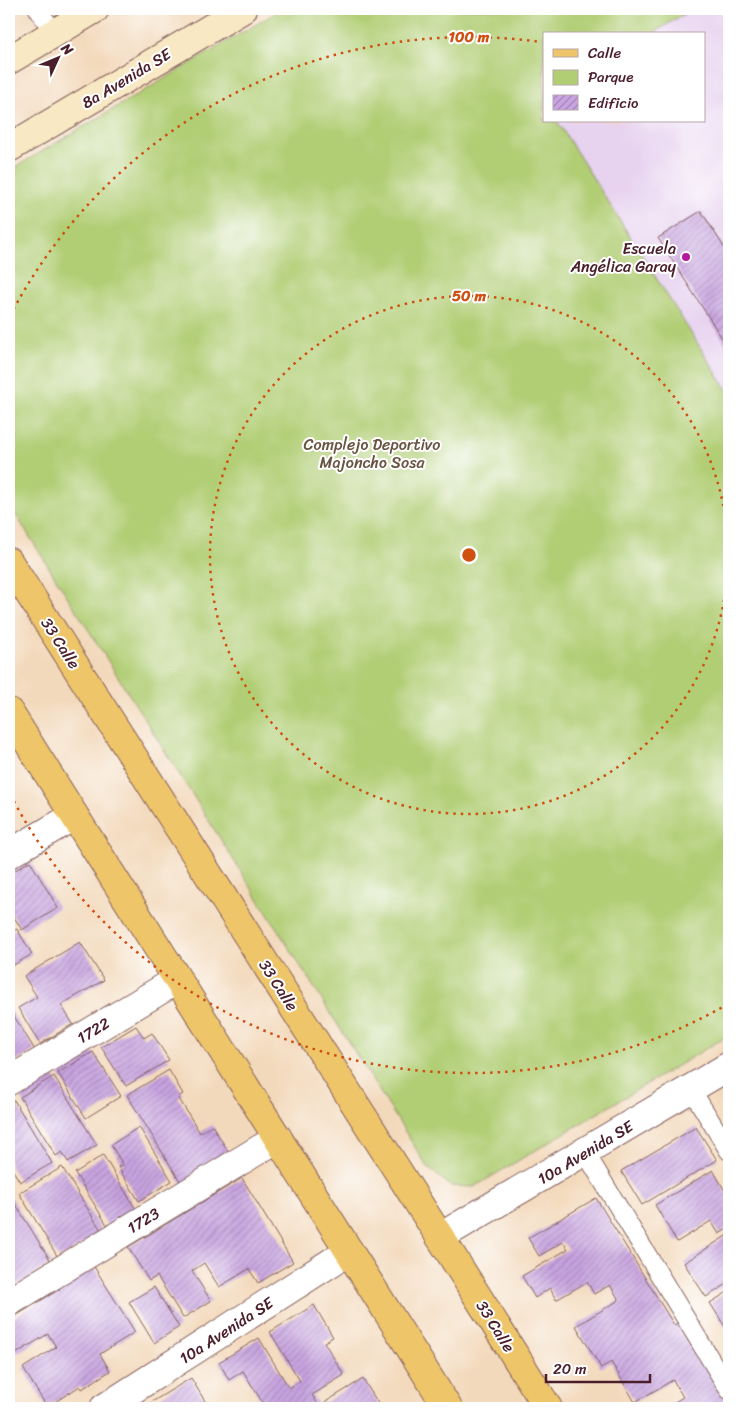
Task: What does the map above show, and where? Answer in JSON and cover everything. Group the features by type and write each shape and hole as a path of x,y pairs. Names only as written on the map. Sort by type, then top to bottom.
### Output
{"main road":[{"name":"33 Calle","path":"9,562 548,1408"},
{"path":"9,712 448,1408"}],"street":[{"path":"9,60 95,9"},
{"name":"8a Avenida SE","path":"9,148 243,9"},
{"path":"9,854 74,816"},
{"name":"1722","path":"9,1081 177,980"},
{"name":"10a Avenida SE","path":"440,1237 729,1066"},
{"name":"1723","path":"9,1302 278,1138"},
{"name":"10a Avenida SE","path":"104,1408 348,1251"}],"lane":[{"path":"38,9 54,33"},
{"path":"691,1089 729,1151"},
{"path":"585,1152 729,1390"}],"shaded area":[{"name":"Escuela Angélica Garay","path":"692,9 729,9 729,393 558,122 706,122 706,32 655,32"}],"green space":[{"name":"Complejo Deportivo Majoncho Sosa","path":"282,9 692,9 655,32 543,32 543,122 558,122 729,393 729,1035 474,1187 451,1186 428,1168 9,504 9,171"}],"building":[{"path":"701,211 729,255 729,349 658,238"},
{"path":"30,861 58,908 22,930 9,909 9,874"},
{"path":"9,927 12,932 17,929 32,954 9,968"},
{"path":"80,942 104,980 61,1005 73,1024 40,1044 18,1008 37,997 24,976"},
{"path":"9,1008 35,1050 9,1066"},
{"path":"136,1026 144,1038 152,1033 169,1060 126,1086 101,1047"},
{"path":"93,1052 121,1096 86,1118 58,1073"},
{"path":"169,1070 183,1094 178,1097 200,1133 212,1125 231,1156 183,1186 127,1095"},
{"path":"54,1076 97,1145 68,1162 62,1152 56,1156 20,1097"},
{"path":"14,1100 52,1163 20,1182 9,1164 9,1103"},
{"path":"139,1127 172,1181 139,1201 118,1167 123,1165 111,1145"},
{"path":"696,1127 717,1160 642,1205 621,1171"},
{"path":"103,1155 137,1211 109,1228 75,1173"},
{"path":"62,1167 102,1232 59,1259 19,1193"},
{"path":"713,1170 729,1198 729,1228 719,1234 711,1221 677,1242 655,1205"},
{"path":"242,1178 293,1262 258,1283 249,1269 219,1287 204,1263 192,1271 211,1301 183,1318 157,1276 149,1281 128,1247"},
{"path":"11,1197 52,1263 9,1290 9,1199"},
{"path":"596,1198 674,1325 680,1322 729,1404 729,1408 665,1408 683,1397 673,1380 635,1402 611,1362 601,1368 576,1326 619,1300 610,1285 594,1294 587,1282 556,1300 550,1288 535,1298 522,1276 568,1249 563,1242 539,1256 528,1238"},
{"path":"729,1234 729,1283 706,1297 684,1263"},
{"path":"93,1265 135,1332 100,1354 110,1371 82,1389 80,1386 47,1407 23,1368 56,1347 48,1334 17,1353 9,1339 9,1320 60,1289 58,1286"},
{"path":"154,1287 179,1327 154,1343 129,1302"},
{"path":"729,1291 729,1333 710,1303"},
{"path":"314,1305 333,1337 324,1342 344,1375 312,1395 319,1406 363,1379 381,1408 257,1408 264,1405 243,1371 229,1380 219,1362 259,1338 289,1388 300,1381 270,1332"},
{"path":"191,1378 209,1408 142,1408"}],"place":[{"name":"Escuela Angélica Garay","path":"686,257"}]}
